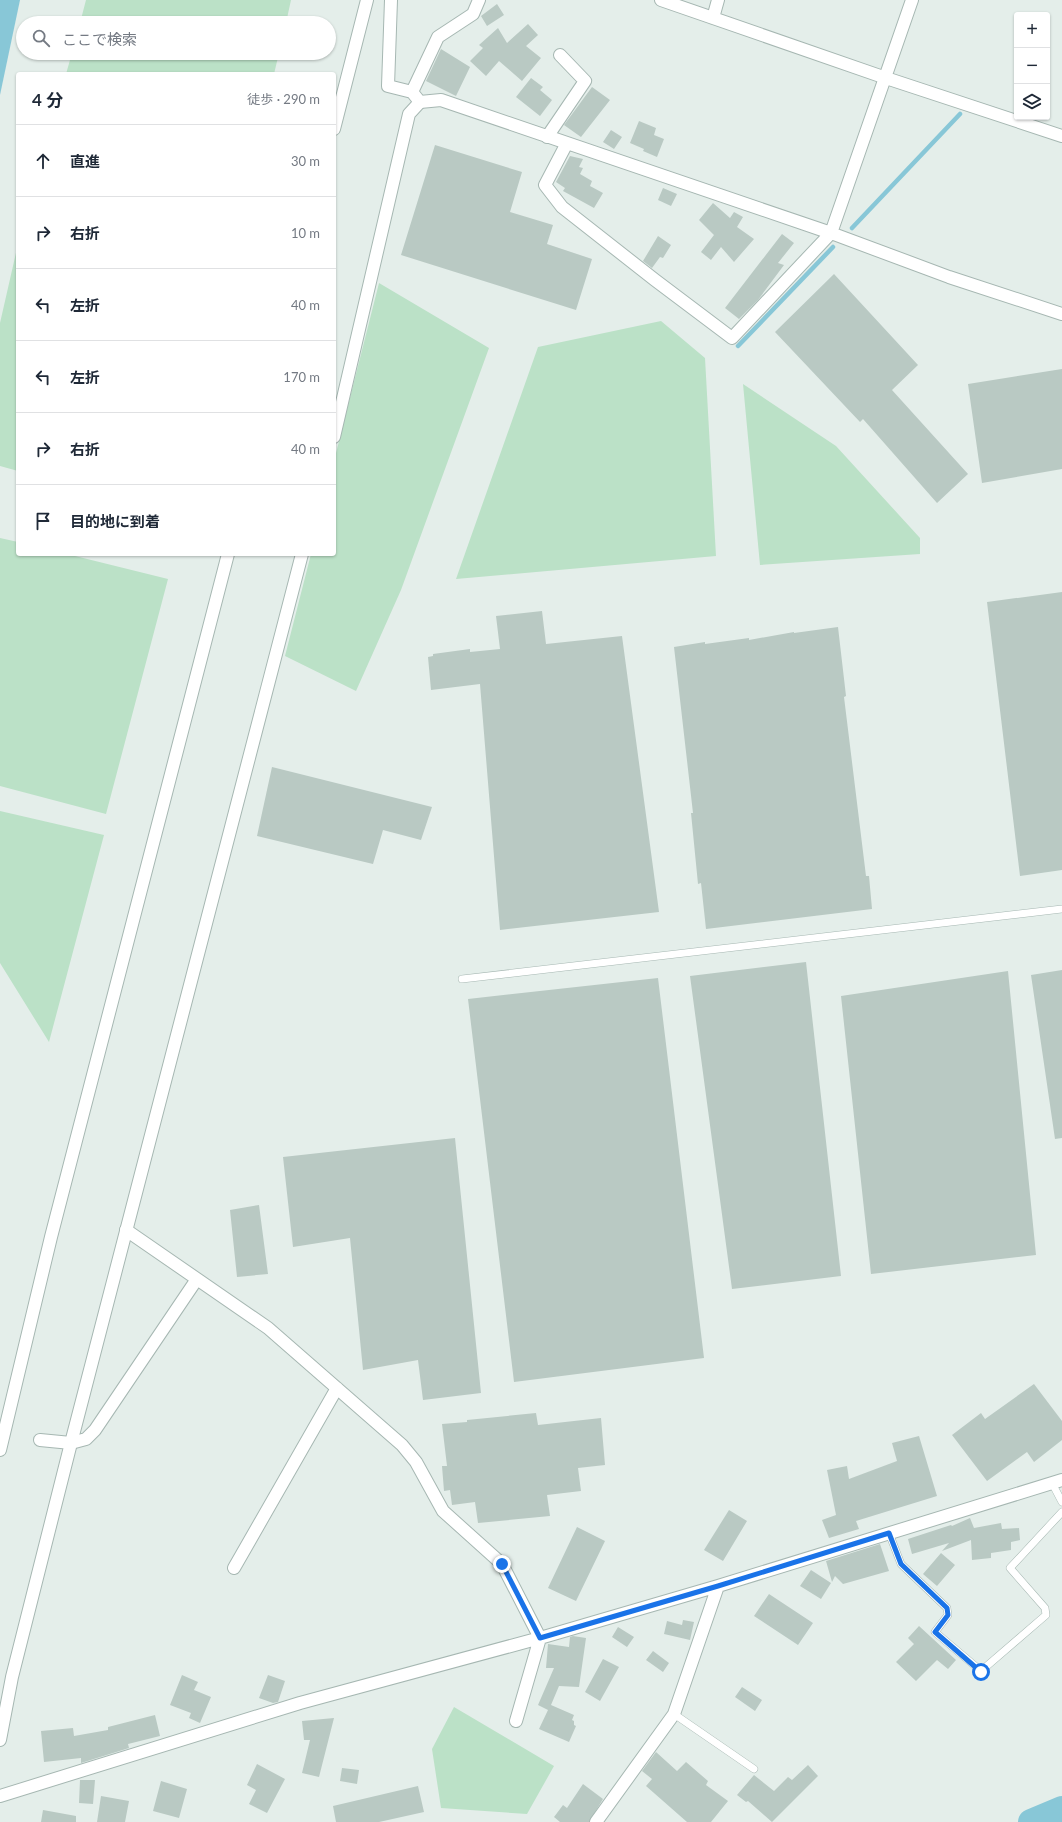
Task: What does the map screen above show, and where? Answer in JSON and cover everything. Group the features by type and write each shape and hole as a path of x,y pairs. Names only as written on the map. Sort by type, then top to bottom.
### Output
{"street":[{"path":"336,121 367,0"},
{"path":"391,0 388,86 412,92 420,102"},
{"path":"412,92 438,37 473,14 479,0"},
{"path":"661,0 886,78 1062,136"},
{"path":"713,18 718,0"},
{"path":"567,144 545,185 562,207 732,338 832,233 912,0"},
{"path":"547,137 586,81 560,55"},
{"path":"336,429 409,114 420,102 441,100 832,233 949,277 1062,314"},
{"path":"0,1450 51,1237 227,556"},
{"path":"0,1740 12,1677 70,1443 301,556"},
{"path":"126,1230 268,1328 402,1445 416,1462 443,1511 502,1564 540,1638 516,1721"},
{"path":"40,1440 70,1443 86,1439 95,1430 197,1280"},
{"path":"234,1568 337,1388"},
{"path":"0,1796 300,1703 540,1638 718,1586 1057,1481"},
{"path":"596,1822 674,1714 718,1586"}],"lane":[{"path":"462,979 1062,909"},
{"path":"1057,1481 1062,1502"},
{"path":"889,1533 901,1564 947,1608 948,1615 935,1632 981,1672 1046,1615 1045,1608 1010,1568 1062,1512"},
{"path":"674,1714 754,1769"}],"green space":[{"path":"86,0 291,0 288,16 82,16"},
{"path":"70,60 277,60 274,72 67,72"},
{"path":"16,253 16,470 0,466 0,323"},
{"path":"379,283 489,348 401,590 356,691 285,656 310,556 336,556 336,453"},
{"path":"661,321 705,358 716,556 456,579 538,347"},
{"path":"743,384 836,446 920,538 920,554 760,565"},
{"path":"0,538 16,542 16,556 75,556 168,579 106,814 0,786"},
{"path":"0,811 104,835 49,1042 0,963"},
{"path":"454,1707 554,1766 527,1814 441,1808 432,1749"}],"water":[{"path":"0,0 20,0 16,16 0,95"}],"building":[{"path":"497,4 504,15 487,26 481,16"},
{"path":"528,24 538,35 526,46 541,58 522,81 499,61 486,76 470,61 483,48 479,45 498,28 507,43"},
{"path":"441,49 470,67 456,96 426,81"},
{"path":"531,78 543,87 540,90 552,100 540,116 516,97"},
{"path":"592,87 610,100 581,137 564,125"},
{"path":"639,121 656,128 654,135 664,139 657,157 630,143"},
{"path":"611,130 622,137 614,149 603,142"},
{"path":"435,145 522,172 510,212 553,225 547,244 592,259 576,310 401,255"},
{"path":"570,156 583,159 579,167 583,168 580,174 592,181 590,186 603,193 594,208 563,191 565,188 556,182"},
{"path":"663,188 677,194 671,206 658,200"},
{"path":"713,203 730,218 734,212 743,217 737,227 754,239 734,262 721,247 711,260 701,252 714,235 699,220"},
{"path":"782,234 794,243 778,263 784,265 758,300 739,319 725,308"},
{"path":"658,236 671,245 663,258 660,257 652,268 643,261"},
{"path":"834,274 918,365 892,390 968,474 937,503 863,419 860,422 775,332"},
{"path":"1062,369 1062,469 982,483 968,384"},
{"path":"1062,592 1062,870 1020,876 987,602"},
{"path":"542,611 546,644 622,636 659,912 500,930 480,684 431,690 428,657 433,656 433,654 470,649 470,652 500,649 496,616"},
{"path":"838,627 846,696 844,697 866,876 869,876 872,909 706,929 701,883 698,884 691,813 693,813 674,647 705,642 705,644 749,638 749,640 794,632"},
{"path":"272,767 432,807 421,840 383,830 373,864 257,836"},
{"path":"806,962 841,1276 732,1289 690,976"},
{"path":"1062,970 1062,1138 1055,1139 1031,975"},
{"path":"1008,971 1036,1255 871,1274 841,996"},
{"path":"658,978 704,1358 514,1382 468,999"},
{"path":"455,1138 481,1393 423,1400 418,1360 363,1370 350,1238 293,1247 283,1157"},
{"path":"259,1205 268,1274 237,1277 230,1210"},
{"path":"1034,1384 1062,1421 1062,1440 1034,1462 1027,1452 987,1481 952,1435 981,1413 985,1419"},
{"path":"536,1413 538,1425 601,1418 605,1465 578,1468 581,1491 547,1495 550,1516 478,1523 475,1502 452,1505 450,1490 444,1491 442,1466 447,1466 442,1424"},
{"path":"919,1436 937,1496 856,1521 859,1529 829,1538 822,1520 836,1515 827,1470 847,1466 849,1479 897,1461 892,1443"},
{"path":"729,1510 747,1521 723,1561 704,1550"},
{"path":"970,1518 974,1528 1001,1523 1002,1529 1019,1528 1020,1540 1011,1542 1011,1550 991,1553 991,1558 972,1560 971,1540 942,1551 949,1543 912,1554 908,1539 951,1525 952,1526"},
{"path":"577,1527 605,1541 576,1601 548,1588"},
{"path":"880,1544 889,1571 843,1584 835,1576 832,1582 826,1561"},
{"path":"941,1553 955,1565 937,1586 923,1574"},
{"path":"811,1570 831,1583 821,1599 800,1586"},
{"path":"769,1594 813,1623 798,1645 754,1616"},
{"path":"683,1620 694,1622 690,1640 664,1634 667,1621 682,1625"},
{"path":"919,1626 956,1660 948,1669 937,1660 916,1681 896,1662 914,1644 908,1638"},
{"path":"618,1627 634,1637 627,1647 612,1637"},
{"path":"570,1637 586,1638 579,1687 559,1686 551,1705 574,1715 572,1720 576,1726 569,1742 539,1729 548,1710 538,1705 554,1668 546,1668 548,1644 569,1647"},
{"path":"653,1651 669,1663 663,1672 646,1660"},
{"path":"603,1659 619,1667 600,1701 585,1692"},
{"path":"182,1675 198,1682 194,1690 211,1697 200,1723 189,1718 191,1713 170,1705"},
{"path":"268,1675 285,1681 278,1702 273,1703 259,1698"},
{"path":"742,1687 762,1700 755,1711 735,1697"},
{"path":"155,1715 160,1736 128,1744 129,1748 81,1763 81,1758 44,1762 41,1731 73,1728 74,1736 108,1730 108,1727"},
{"path":"334,1718 319,1777 302,1773 310,1740 304,1740 302,1721"},
{"path":"656,1752 677,1771 686,1762 708,1781 706,1785 728,1801 711,1822 687,1822 646,1786 652,1779 642,1771"},
{"path":"257,1764 285,1779 267,1813 249,1804 256,1790 247,1785"},
{"path":"808,1765 818,1776 772,1822 748,1801 746,1802 737,1795 754,1775 774,1791 788,1777 792,1780"},
{"path":"342,1768 359,1770 357,1784 340,1781"},
{"path":"80,1780 95,1780 93,1804 79,1803"},
{"path":"161,1781 187,1789 179,1818 153,1811"},
{"path":"583,1784 603,1799 589,1822 560,1822 554,1817 563,1805 567,1808"},
{"path":"418,1786 424,1812 379,1822 336,1822 333,1806"},
{"path":"101,1796 129,1801 125,1822 97,1822"},
{"path":"43,1810 76,1816 76,1822 41,1822"}],"waterway":[{"path":"852,228 960,114"},
{"path":"738,346 833,247"},
{"path":"1031,1822 1062,1809"}],"route":[{"path":"502,1564 540,1638 718,1586 889,1533 901,1564 947,1608 948,1615 935,1632 981,1672"}]}
